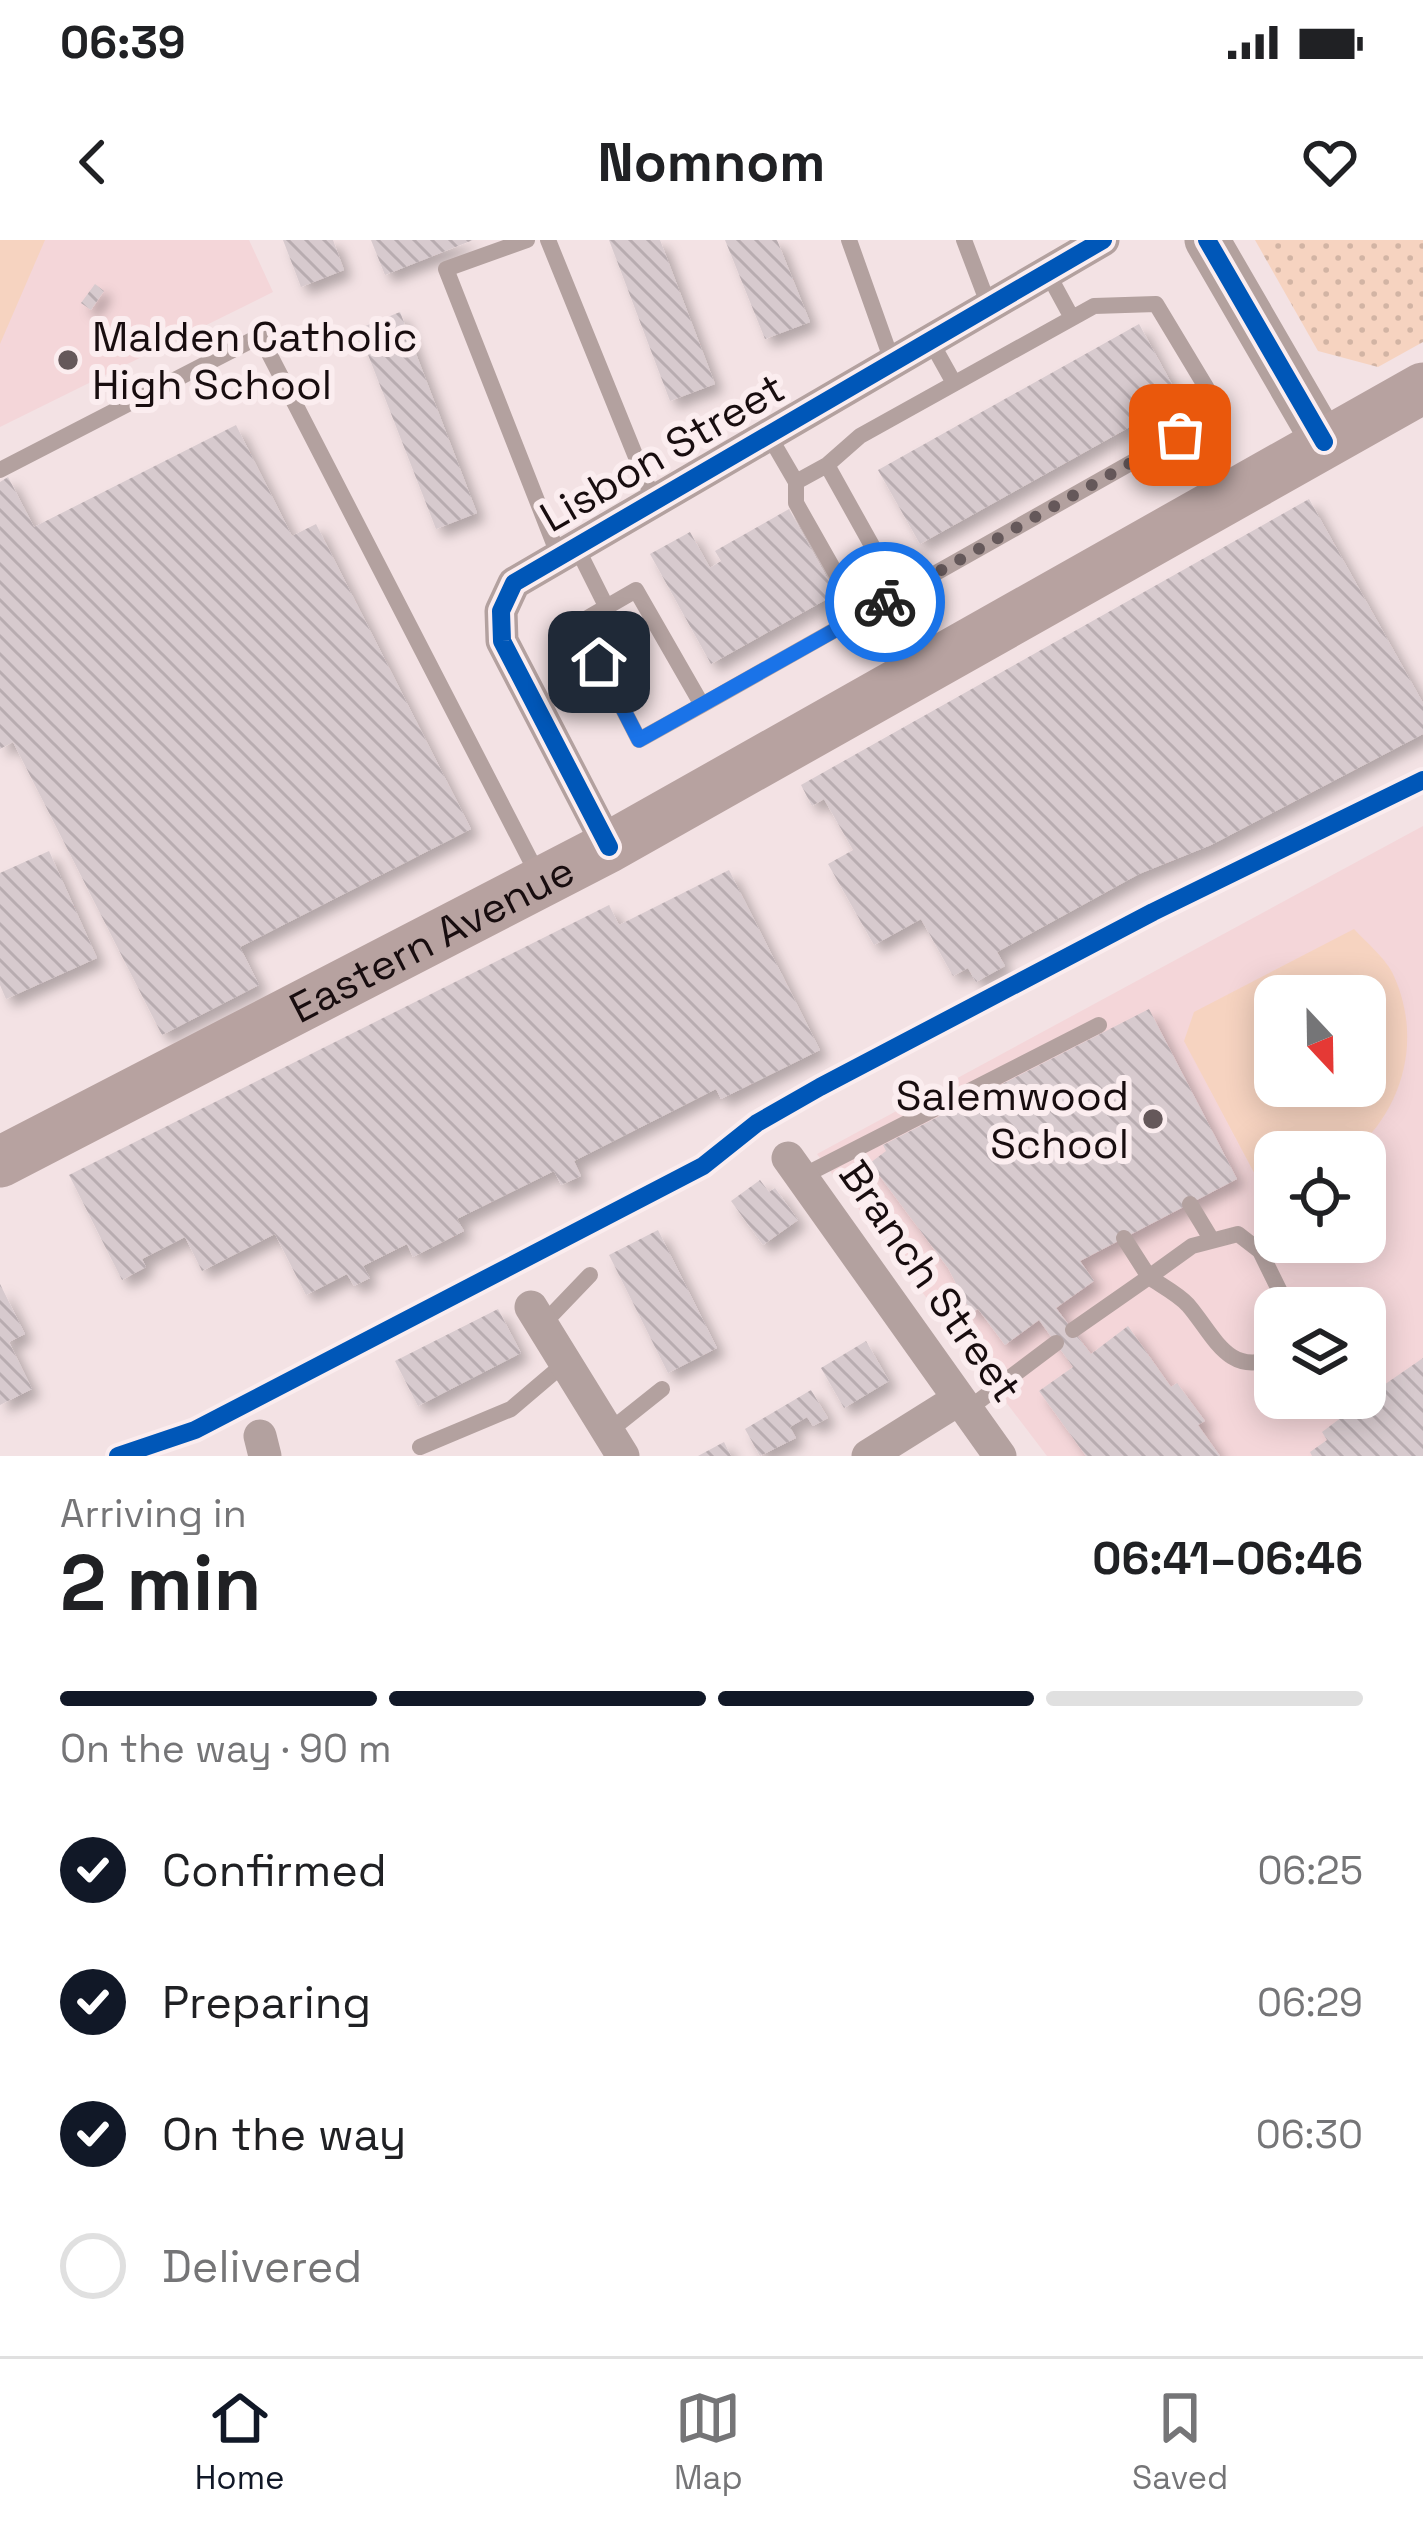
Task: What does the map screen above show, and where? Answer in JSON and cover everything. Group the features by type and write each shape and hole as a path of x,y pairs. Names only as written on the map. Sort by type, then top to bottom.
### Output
{"main road":[{"path":"1207,240 1324,442"},
{"name":"Eastern Avenue","path":"0,1162 609,847 1423,388"}],"street":[{"name":"Lisbon Street","path":"609,847 500,631 501,610 514,583 1103,240"},
{"name":"Branch Street","path":"794,1167 1000,1456"},
{"path":"536,1316 615,1444"},
{"path":"868,1456 963,1405"}],"lane":[{"path":"527,240 446,269 566,549 607,606"},
{"path":"548,240 653,500"},
{"path":"849,240 892,361"},
{"path":"964,240 989,306"},
{"path":"1047,272 1072,318"},
{"path":"702,705 636,590 579,623 639,740 702,705 860,616 1221,412 1156,304 1094,306 860,436 826,465 796,482"},
{"path":"0,470 260,336 542,883"},
{"path":"930,340 954,383"},
{"path":"767,434 796,482 796,502 860,616"},
{"path":"826,465 899,594"},
{"path":"794,1167 1101,1029 1090,1007"},
{"path":"1190,1204 1210,1237"},
{"path":"1072,1330 1210,1237 1238,1234 1251,1243 1276,1287"},
{"path":"1124,1238 1149,1277 1185,1301 1231,1358 1254,1364"},
{"path":"536,1316 590,1275"},
{"path":"963,1405 1056,1343"},
{"path":"420,1447 511,1409 565,1363"},
{"path":"615,1444 662,1389"}],"shaded area":[{"name":"Malden Catholic High School","path":"0,240 249,240 273,292 0,427"},
{"path":"0,240 45,240 0,344"},
{"path":"1255,240 1423,240 1423,342 1378,367 1318,351"},
{"name":"Salemwood School","path":"1423,826 1423,1456 1047,1456 817,1154"},
{"path":"1354,929 1392,972 1401,996 1407,1045 1396,1092 1373,1131 1254,1131 1254,1173 1184,1041 1194,1012 1254,981 1254,1107 1386,1107 1386,975 1265,975"}],"building":[{"path":"283,240 333,240 344,270 301,287"},
{"path":"371,240 473,240 385,275"},
{"path":"609,240 660,240 715,384 670,401"},
{"path":"725,240 777,240 810,322 765,339"},
{"path":"95,284 104,291 91,310 81,303"},
{"path":"400,312 477,513 436,529 358,329"},
{"path":"1139,324 1180,399 920,544 878,470"},
{"path":"236,425 292,536 316,524 471,829 240,947 259,985 162,1035 13,742 0,749 0,482 8,477 34,527"},
{"path":"1309,499 1423,703 1423,734 1211,845 1139,874 997,952 1005,966 976,982 968,968 953,976 921,919 874,945 828,864 853,850 824,799 812,806 801,785"},
{"path":"789,509 836,594 711,664 650,554 690,532 710,568 721,561 715,551"},
{"path":"49,851 97,958 6,999 0,985 0,873"},
{"path":"729,870 820,1050 721,1099 716,1089 574,1161 581,1176 561,1185 554,1171 457,1219 464,1231 413,1257 407,1244 363,1266 370,1278 354,1286 347,1274 306,1295 275,1234 202,1271 185,1237 142,1259 146,1267 122,1280 69,1175 609,905 619,925"},
{"path":"1149,1009 1237,1179 1080,1261 1094,1281 1056,1308 1091,1354 1128,1326 1171,1387 1177,1383 1205,1421 1198,1425 1220,1456 1086,1456 1039,1391 1073,1367 1039,1320 1005,1345 978,1309 971,1313 948,1268 870,1163 886,1151 883,1145"},
{"path":"760,1180 769,1192 775,1188 798,1220 763,1245 731,1201"},
{"path":"658,1230 717,1348 668,1373 609,1255"},
{"path":"0,1284 25,1334 9,1342 32,1389 0,1405"},
{"path":"498,1309 521,1353 418,1406 395,1361"},
{"path":"866,1341 889,1381 844,1408 821,1368"},
{"path":"1423,1358 1423,1456 1312,1456 1310,1452 1327,1440 1322,1432 1339,1419 1386,1419 1386,1384"},
{"path":"811,1390 828,1418 813,1426 807,1417 790,1427 796,1438 760,1456 745,1429"},
{"path":"724,1442 731,1456 698,1456"}],"cycle path":[{"path":"609,847 502,641 501,611 514,583 1103,240"},
{"path":"1207,240 1324,442"},
{"path":"118,1456 195,1430 703,1166 757,1123 820,1087 1153,912 1423,780"}],"way so far":[{"path":"885,602 1180,435"}],"place":[{"name":"Malden Catholic High School","path":"68,360"},
{"name":"Salemwood School","path":"1153,1119"}],"route":[{"path":"599,662 639,740 885,602"}]}
